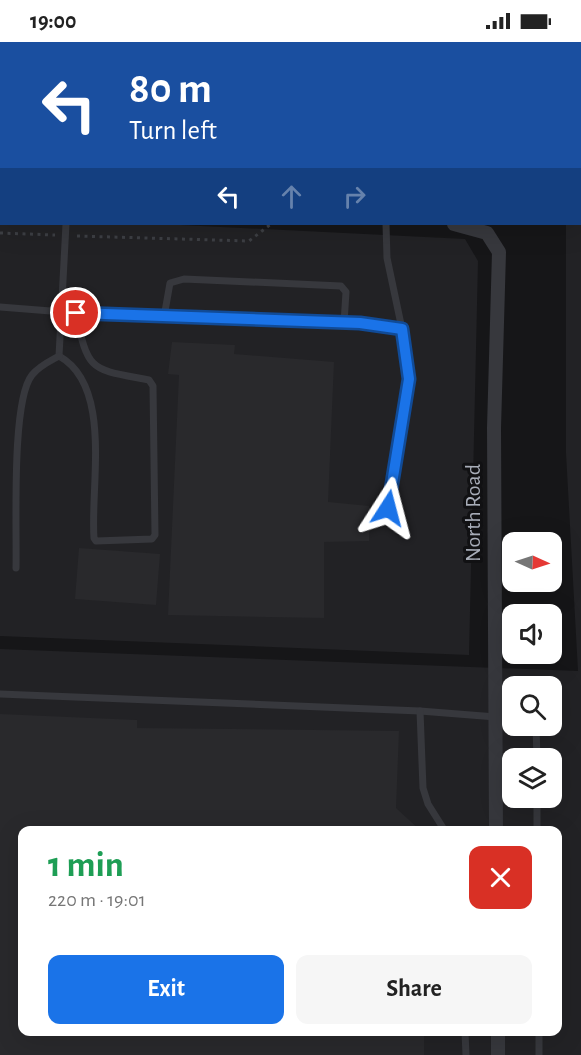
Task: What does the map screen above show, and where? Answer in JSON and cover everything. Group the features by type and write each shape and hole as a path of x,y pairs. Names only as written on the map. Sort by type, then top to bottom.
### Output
{"street":[{"name":"North Road","path":"458,225 487,233 499,252 494,428 496,826"},
{"path":"498,1036 498,1055"}],"lane":[{"path":"59,356 66,225"},
{"path":"386,225 387,258 402,329 409,379 388,508"},
{"path":"164,316 170,283 184,279 341,286 346,292 344,323"},
{"path":"0,307 76,313 344,323 402,329"},
{"path":"59,356 72,363 90,396 94,428 94,538 96,541 152,540 155,535 153,386 149,380 103,371 92,363 84,350 76,313"},
{"path":"16,568 19,436 24,391 32,375 59,356"},
{"path":"0,694 420,711 496,717"},
{"path":"420,711 423,788 428,804 443,826"},
{"path":"537,808 537,826"},
{"path":"465,1036 466,1055"},
{"path":"539,1036 539,1055"}],"path":[{"path":"0,232 249,241 270,225"}],"shaded area":[{"path":"0,225 181,225 465,239 478,261 469,655 0,636"},
{"path":"566,225 581,225 581,1055 0,1055 0,649 578,671 566,453"}],"building":[{"path":"172,342 235,345 234,354 334,362 328,502 369,506 369,541 324,542 324,618 168,615 179,375 168,374"},
{"path":"79,548 160,554 156,605 75,599"},
{"path":"0,714 137,720 137,728 399,731 396,808 416,826 18,826 18,1036 424,1036 424,1055 0,1055"}],"route":[{"path":"76,313 360,323 402,329 409,379 388,508"}]}
